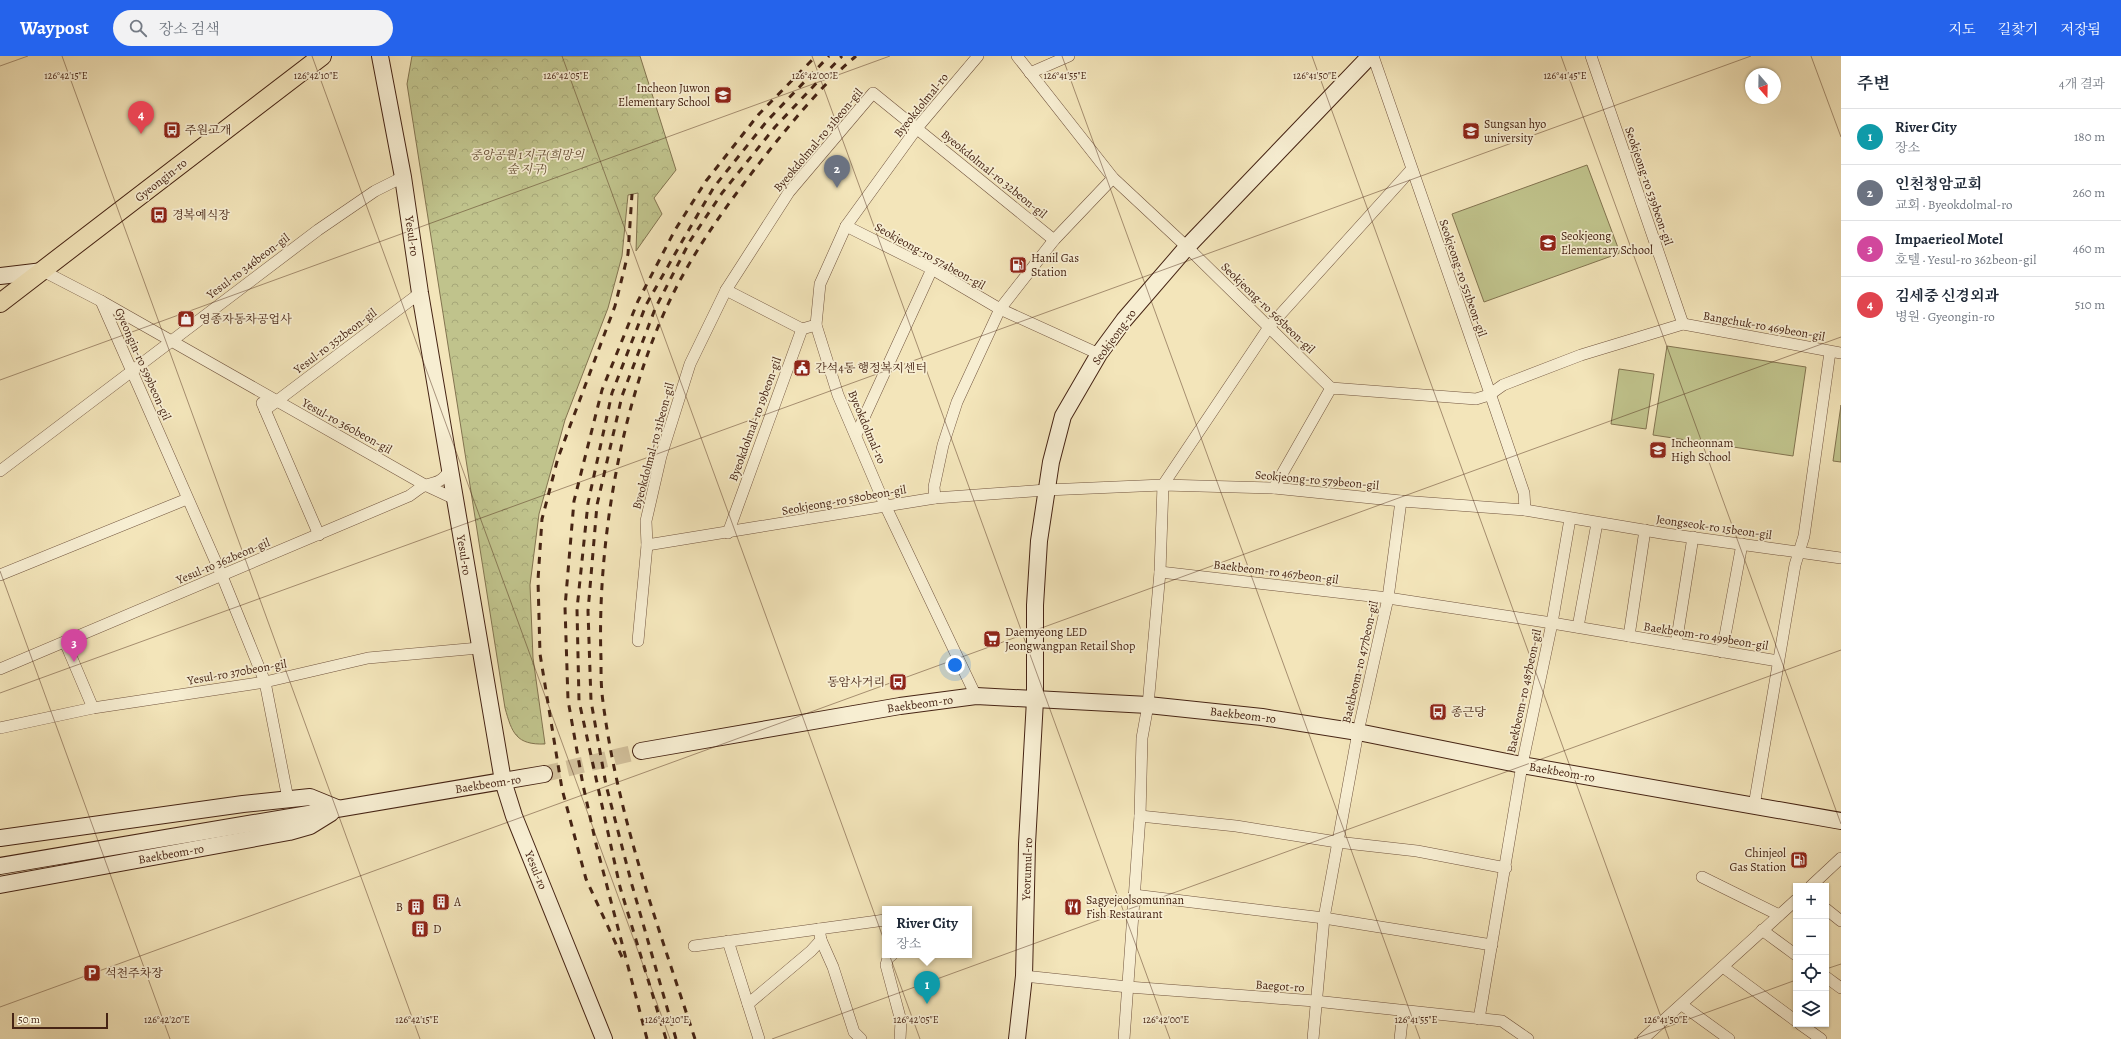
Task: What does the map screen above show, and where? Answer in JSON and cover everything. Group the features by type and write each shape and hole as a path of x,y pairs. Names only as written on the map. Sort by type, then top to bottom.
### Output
{"main road":[{"name":"Gyeongin-ro","path":"0,303 322,56"},
{"name":"Yesul-ro","path":"380,56 403,177 420,293 503,781 514,816 604,1039"},
{"name":"Seokjeong-ro","path":"1035,700 1035,605 1038,548 1046,490 1063,416 1099,354 1124,320 1187,247 1370,56"},
{"path":"0,276 43,271"},
{"name":"Baekbeom-ro","path":"641,751 900,706 976,696 1148,705 1262,717 1358,732 1522,765 1841,821"},
{"name":"Yeorumul-ro","path":"1017,1039 1024,976 1027,844 1035,700"},
{"name":"Baekbeom-ro","path":"0,866 544,774"},
{"path":"0,838 243,804 310,797 337,808"},
{"name":"Baekbeom-ro","path":"0,885 289,832 310,826 337,808"}],"street":[{"name":"Byeokdolmal-ro","path":"976,696 886,505 838,395 816,325 820,284 846,226 917,128 978,56"},
{"name":"Seokjeong-ro 565beon-gil","path":"1017,56 1113,178 1187,247 1331,388"},
{"path":"1030,73 1069,56"},
{"name":"Seokjeong-ro 551beon-gil","path":"1373,56 1411,170 1524,493 1525,510"},
{"name":"Seokjeong-ro 539beon-gil","path":"1591,56 1683,324"},
{"name":"Byeokdolmal-ro 31beon-gil","path":"638,641 647,545 646,521 661,456 690,364 726,290 789,192 873,93 917,128"},
{"name":"Byeokdolmal-ro 32beon-gil","path":"917,128 1054,240"},
{"path":"1124,1039 1140,816 1142,738 1148,705 1160,572 1163,485 1269,327 1411,170"},
{"name":"Yesul-ro 346beon-gil","path":"0,471 318,230 375,191 403,177"},
{"path":"935,498 934,487 942,445 957,402 1000,309 1054,240 1113,178"},
{"name":"Seokjeong-ro 574beon-gil","path":"846,226 932,269 1000,309 1099,354"},
{"path":"856,435 932,269"},
{"name":"Gyeongin-ro 599beon-gil","path":"43,271 101,301 222,576 265,682 288,799"},
{"path":"726,290 802,329 816,325"},
{"name":"Yesul-ro 352beon-gil","path":"265,410 420,293"},
{"name":"Yesul-ro 360beon-gil","path":"101,301 425,486 455,499"},
{"path":"1274,488 1331,388 1476,399 1490,395 1503,385 1581,355 1683,324"},
{"name":"Bangchuk-ro 469beon-gil","path":"1683,324 1836,353"},
{"name":"Byeokdolmal-ro 19beon-gil","path":"728,533 802,329"},
{"name":"Baekbeom-ro 499beon-gil","path":"1754,806 1778,661 1799,552 1804,536 1836,353"},
{"path":"256,389 319,535"},
{"name":"Yesul-ro 362beon-gil","path":"0,669 409,496 425,486 432,485 443,479 450,470"},
{"name":"Seokjeong-ro 579beon-gil","path":"1046,490 1163,485 1274,488 1401,501 1525,510 1583,521"},
{"name":"Seokjeong-ro 580beon-gil","path":"647,545 728,533 886,505 935,498 1046,490"},
{"path":"0,575 187,499"},
{"name":"Baekbeom-ro 477beon-gil","path":"1313,1039 1315,1001 1324,918 1358,732 1388,598 1401,501"},
{"name":"Baekbeom-ro 487beon-gil","path":"1479,1019 1506,868 1522,765 1552,623 1570,519"},
{"name":"Jeongseok-ro 15beon-gil","path":"1583,521 1841,558"},
{"path":"1578,627 1597,523"},
{"path":"1629,636 1645,530"},
{"path":"1676,644 1693,537"},
{"path":"1722,652 1742,544"},
{"name":"Baekbeom-ro 467beon-gil","path":"1160,572 1388,598"},
{"name":"Baekbeom-ro 477beon-gil","path":"1388,598 1466,610"},
{"name":"Baekbeom-ro 487beon-gil","path":"1466,610 1629,636"},
{"name":"Baekbeom-ro 499beon-gil","path":"1629,636 1778,661"},
{"path":"65,642 94,708"},
{"name":"Yesul-ro 370beon-gil","path":"0,728 94,708 265,682 368,658 480,648"},
{"path":"1140,816 1236,826 1337,842 1417,851 1506,868"},
{"path":"1814,883 1841,858"},
{"path":"1702,877 1779,915"},
{"path":"1134,895 1324,918 1492,945"},
{"path":"1643,1039 1724,967 1793,903"},
{"path":"1829,911 1841,921"},
{"path":"694,946 728,941 820,934 882,921"},
{"path":"1762,930 1793,953"},
{"path":"748,1004 811,951 820,934"},
{"path":"820,934 857,1037"},
{"path":"728,941 759,1039"},
{"path":"888,958 886,965 901,1020 900,1039"},
{"path":"1724,967 1793,1019"},
{"name":"Baegot-ro","path":"1024,976 1128,988 1315,1001 1403,1012 1502,1021 1528,1039"},
{"path":"1829,979 1841,988"},
{"path":"1682,1005 1729,1039"},
{"path":"1400,1039 1403,1012"},
{"path":"1804,1027 1821,1039"}],"green space":[{"name":"중앙공원 1지구(희망의 숲 지구)","path":"412,56 640,56 676,170 654,198 662,214 636,251 638,193 628,195 622,256 608,308 565,420 539,514 530,585 533,658 545,744 535,744 521,740 513,731 505,708 407,84"},
{"path":"1587,165 1620,253 1484,302 1452,214"},
{"path":"1667,346 1806,367 1793,456 1653,435"},
{"path":"1619,369 1654,374 1646,429 1611,424"},
{"path":"1841,405 1841,462 1833,461"}],"tunnel":[{"path":"544,774 641,751"}],"railway":[{"path":"647,1039 596,844 583,785 568,700 565,607 574,501 602,390 638,301 675,230 706,181 759,114 816,56"},
{"path":"666,1039 620,887 579,701 577,609 588,503 612,393 646,305 714,187 767,121 829,56"},
{"path":"676,1039 632,885 606,785 591,701 588,611 597,505 622,396 655,309 690,241 722,193 775,127 842,56"},
{"path":"695,1039 654,915 629,831 610,745 603,702 601,676 603,573 607,528 614,483 623,438 648,352 664,313 686,269 727,206 772,147 823,88 856,56"},
{"path":"622,957 586,879 562,789 540,654 538,580 542,519 558,458 615,306 628,254 632,194"}],"place":[{"name":"Incheon Juwon Elementary School","path":"723,95"},
{"name":"주원고개","path":"172,130"},
{"name":"Sungsan hyo university","path":"1471,131"},
{"name":"김세중 신경외과","path":"141,134"},
{"name":"인천청암교회","path":"837,188"},
{"name":"경복예식장","path":"159,215"},
{"name":"Seokjeong Elementary School","path":"1548,243"},
{"name":"Hanil Gas Station","path":"1018,265"},
{"name":"영종자동차공업사","path":"186,319"},
{"name":"간석4동 행정복지센터","path":"802,368"},
{"name":"Incheonnam High School","path":"1658,450"},
{"name":"Daemyeong LED Jeongwangpan Retail Shop","path":"992,639"},
{"name":"Impaerieol Motel","path":"74,662"},
{"name":"동암사거리","path":"898,682"},
{"name":"종근당","path":"1438,712"},
{"name":"Chinjeol Gas Station","path":"1799,860"},
{"name":"A","path":"441,902"},
{"name":"B","path":"416,907"},
{"name":"Sagyejeolsomunnan Fish Restaurant","path":"1073,907"},
{"name":"D","path":"420,929"},
{"name":"석천주차장","path":"92,973"},
{"name":"River City","path":"927,1004"}]}
